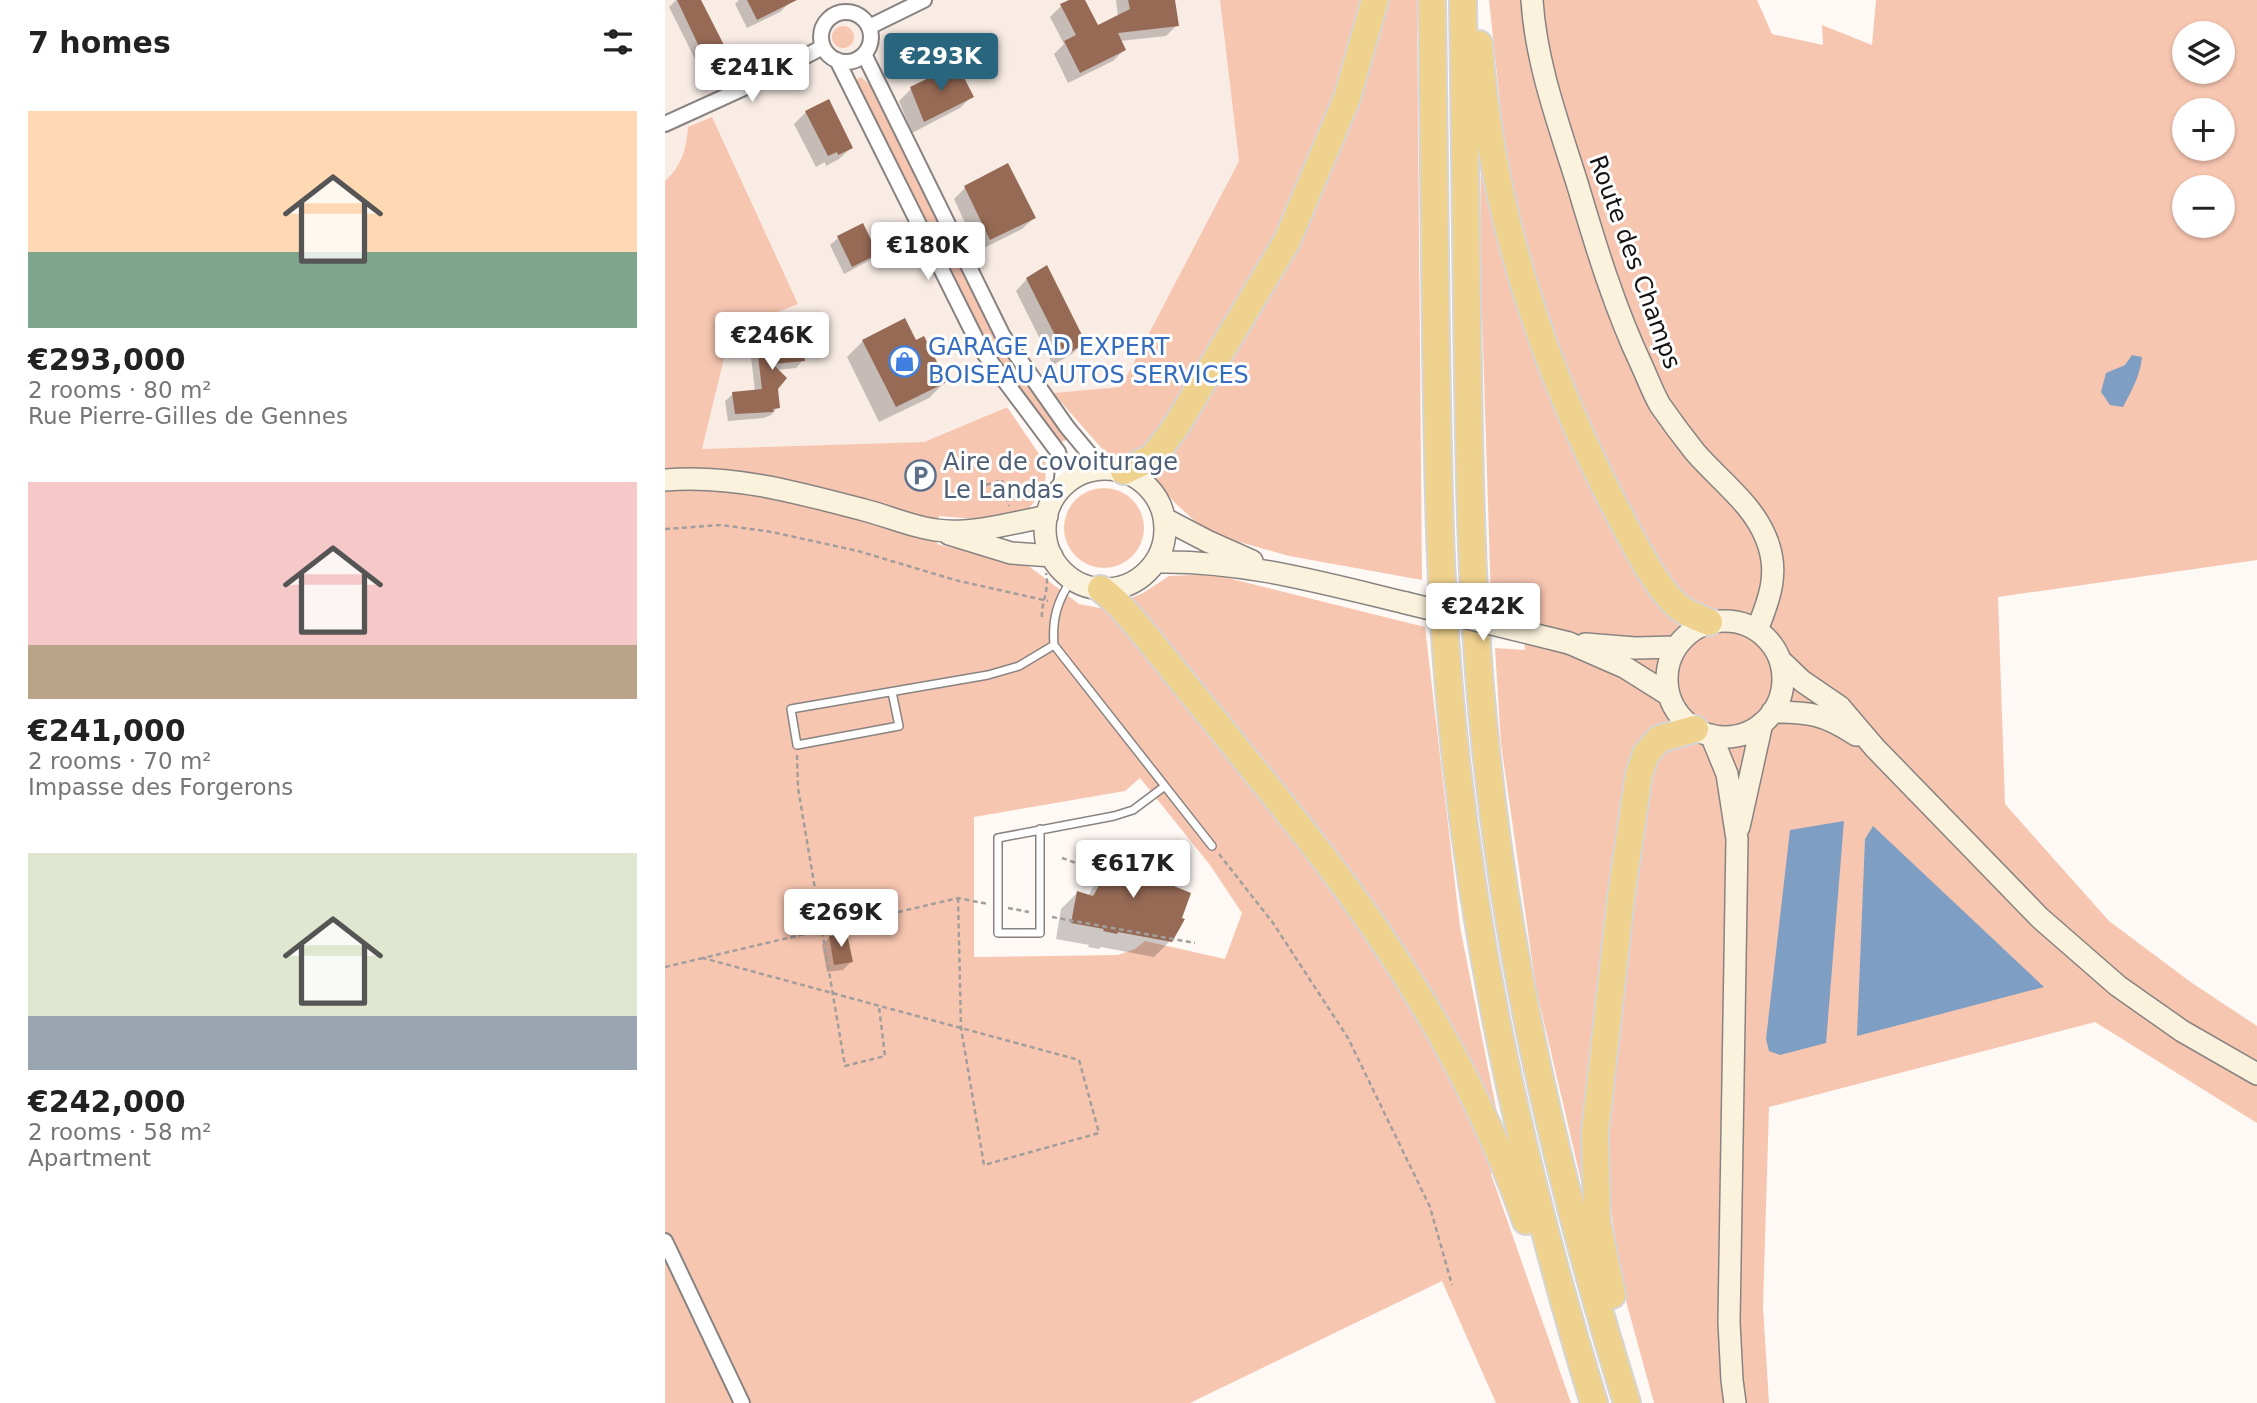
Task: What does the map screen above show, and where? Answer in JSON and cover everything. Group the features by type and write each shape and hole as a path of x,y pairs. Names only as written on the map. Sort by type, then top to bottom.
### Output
{"highway":[{"path":"1113,470 1153,457 1175,428 1287,242 1347,98 1375,0"},
{"path":"1432,0 1439,516 1452,722 1471,881 1497,1032 1529,1174 1594,1403"},
{"path":"1463,0 1470,509 1479,674 1489,774 1506,901 1540,1083 1580,1247 1629,1403"},
{"path":"1470,0 1478,23 1484,95 1502,198 1525,290 1554,374 1600,477 1654,576 1682,610 1709,622"},
{"path":"1101,589 1116,600 1154,646 1344,886 1388,947 1436,1024 1475,1101 1520,1204 1544,1278 1563,1301"},
{"path":"1629,1403 1634,1376 1604,1263 1597,1221 1595,1133 1621,897 1639,774 1646,754 1659,739 1703,732"}],"street":[{"path":"869,27 924,0"},
{"name":"Route des Champs","path":"1532,0 1533,23 1546,84 1598,252 1630,342 1659,403 1695,452 1757,519 1766,539 1773,561 1773,579 1770,597 1756,630"},
{"path":"837,60 852,61 864,54 870,41 869,27 865,21 853,13 834,7 822,31 823,47 837,60 981,349 1058,452 1063,469 1061,488"},
{"path":"665,124 744,88 823,47"},
{"path":"864,54 1003,336 1067,427 1113,470"},
{"path":"665,480 727,480 861,509 1047,562 1072,579 1101,589 1132,583 1145,575 1156,562 1164,541 1165,519 1160,503 1151,489 1139,479 1113,470 1087,471 1073,478 1054,497 1047,516 1047,562"},
{"path":"937,530 994,528 1047,516"},
{"path":"1165,519 1273,571"},
{"path":"1156,562 1195,561 1273,571 1569,643 1635,648 1676,647"},
{"path":"1735,1403 1729,1322 1737,839 1727,774 1703,732 1679,714 1669,695 1666,678 1669,662 1685,636 1709,622 1725,620 1742,623 1756,630 1771,643 1780,660 1802,681 1840,708 1875,748 2040,918 2118,986 2182,1031 2257,1074"},
{"path":"1569,643 1626,668 1669,695"},
{"path":"1737,839 1767,718 1781,696 1783,678 1780,660"},
{"path":"1703,732 1729,737 1747,733 1767,718 1807,712 1839,723 1875,748"},
{"path":"665,1241 742,1403"}],"lane":[{"path":"1072,579 1058,604 1053,624 1054,645 1212,846"},
{"path":"892,692 899,726 797,745 791,709 988,675 1019,666 1054,645"},
{"path":"1040,829 1040,933 998,933 998,838 1040,829 1114,816 1133,810 1165,786"}],"path":[{"path":"986,485 1002,480 1010,513"},
{"path":"665,529 720,525 772,532 859,551 955,580 1058,604"},
{"path":"1043,622 1043,600 1048,580 1047,562"},
{"path":"797,745 798,788 845,1066 885,1056 879,1006"},
{"path":"1212,846 1273,923 1348,1038 1430,1208 1452,1285"},
{"path":"1062,858 1102,872"},
{"path":"703,958 879,1006 961,1028 1079,1060 1099,1133 984,1165 961,1028 958,898"},
{"path":"665,967 958,898 1195,943"}],"shaded area":[{"path":"665,0 1220,0 1239,161 1121,388 1035,394 924,442 702,449 731,329 798,304 688,128 687,147 677,167 665,181"},
{"path":"1220,0 1417,0 1422,580 1289,556 1208,533 1175,503 1147,470 1104,451 1053,393 1121,387 1239,161"},
{"path":"1489,0 1757,0 1772,34 1823,45 1822,25 1872,45 1876,0 2257,0 2257,560 1998,597 2005,804 2109,921 2192,983 2257,1026 2257,1123 2095,1022 1769,1107 1763,1307 1769,1403 1654,1403 1623,1290 1608,1189 1582,1185 1536,988 1501,744 1495,648 1525,650 1522,608 1491,600 1480,251 1481,153 1505,150"},
{"path":"843,26 851,29 854,37 851,45 843,48 835,45 832,37 835,29"},
{"path":"861,77 871,86 999,342 1069,439 1059,443 987,351 856,87 856,80"},
{"path":"712,117 798,304 731,330 702,449 924,442 1007,407 1046,464 1045,491 1027,510 975,519 939,516 937,544 1030,567 1079,604 1105,609 1143,593 1169,576 1212,574 1425,627 1460,927 1502,1138 1491,1174 1571,1403 1496,1403 1442,1281 1190,1403 665,1403 665,181 682,157 688,127","holes":["1140,778 1210,865 1242,913 1225,959 1145,941 1135,949 1118,955 974,957 974,817 1125,791"]},
{"path":"1104,488 1119,491 1132,500 1141,513 1144,528 1141,543 1132,556 1119,565 1104,568 1089,565 1076,556 1067,543 1064,528 1067,513 1076,500 1089,491"}],"water":[{"path":"2132,355 2142,357 2135,383 2123,407 2110,405 2101,392 2106,373 2125,365"},
{"path":"1844,821 1826,1043 1780,1055 1769,1051 1766,1039 1790,830"},
{"path":"1873,826 2044,987 1857,1036 1865,839"}],"building":[{"path":"677,0 701,0 724,45 703,55"},
{"path":"747,0 797,0 757,20"},
{"path":"1069,0 1085,0 1098,25 1130,9 1128,0 1175,0 1179,26 1118,33 1126,50 1080,73 1064,41 1076,35 1060,4"},
{"path":"957,64 974,97 924,122 910,87"},
{"path":"829,99 853,148 828,156 805,111"},
{"path":"1008,163 1036,218 990,240 964,186"},
{"path":"863,223 878,254 852,267 837,236"},
{"path":"1047,265 1086,343 1065,355 1026,278"},
{"name":"GARAGE AD EXPERT BOISEAU AUTOS SERVICES","path":"905,318 916,340 924,336 947,382 896,407 862,340"},
{"path":"801,325 805,361 773,364 787,378 778,389 780,408 773,409 774,412 735,414 732,392 762,389 757,348 760,351 774,349 772,328"},
{"path":"1113,845 1166,869 1164,882 1191,893 1182,918 1185,919 1172,942 1118,932 1117,934 1071,923 1077,891 1093,896 1112,863 1104,861"},
{"path":"847,934 853,962 834,965 829,936"}],"place":[{"name":"GARAGE AD EXPERT BOISEAU AUTOS SERVICES","path":"905,361"},
{"name":"Aire de covoiturage Le Landas","path":"920,476"}]}
